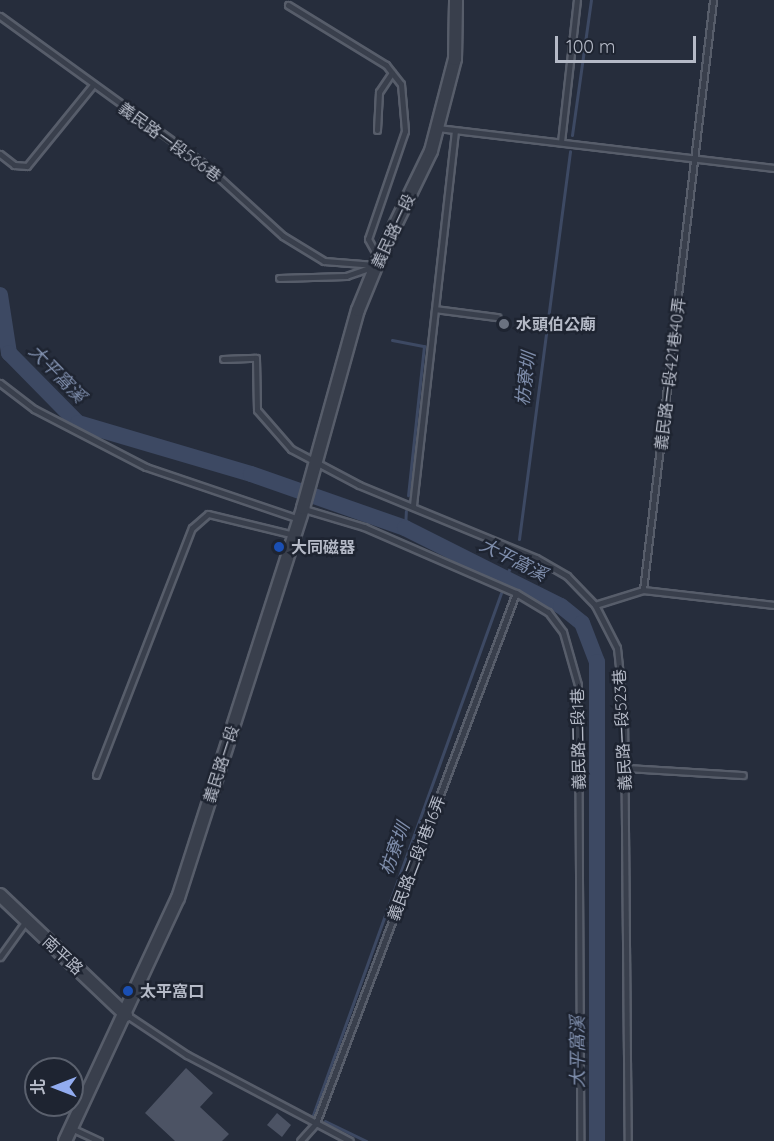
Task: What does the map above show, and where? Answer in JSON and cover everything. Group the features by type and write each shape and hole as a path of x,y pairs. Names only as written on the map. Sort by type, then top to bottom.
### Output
{"street":[{"name":"義民路一段","path":"65,1141 126,1015 178,898 294,536 358,310 378,262 431,151 454,59 456,0"},
{"name":"南平路","path":"0,895 126,1015"}],"lane":[{"path":"561,142 577,0"},
{"name":"義民路一段421巷40弄","path":"643,590 713,0"},
{"path":"279,278 346,276 378,262 368,239 405,131 401,84 386,65 288,5"},
{"name":"義民路一段566巷","path":"0,16 92,86 203,164 284,236 324,261 378,262"},
{"path":"377,130 379,92 392,73"},
{"path":"0,154 14,165 27,166 45,150 92,86"},
{"path":"438,128 774,168"},
{"path":"413,505 455,131"},
{"path":"435,309 497,317"},
{"name":"義民路一段523巷","path":"224,359 256,358 257,410 291,449 317,460 358,485 413,505 536,558 567,576 596,605 617,648 625,768 628,1141"},
{"name":"義民路二段1巷","path":"0,383 34,409 146,468 301,513 364,526 516,593 548,612 563,632 578,685 580,1141"},
{"path":"96,775 192,528 208,514 294,536"},
{"path":"596,605 643,590 774,605"},
{"name":"義民路二段1巷16弄","path":"316,1123 516,593"},
{"path":"625,768 742,775"},
{"path":"0,957 26,921"},
{"path":"126,1015 187,1055 350,1141"},
{"path":"300,1141 316,1123"},
{"path":"71,1128 99,1141"}],"building":[{"path":"186,1068 213,1093 200,1107 229,1134 222,1141 175,1141 145,1113"},
{"path":"277,1113 291,1125 282,1137 267,1125"}],"waterway":[{"name":"枋寮圳","path":"572,135 591,0"},
{"name":"枋寮圳","path":"519,539 570,151"},
{"name":"大平窩溪","path":"0,295 9,353 78,423 251,474 405,528 561,606 582,623 597,662 597,1141"},
{"path":"392,340 424,346 408,495"},
{"path":"405,528 406,511"},
{"path":"505,578 516,555"},
{"name":"枋寮圳","path":"313,1115 501,593"},
{"name":"枋寮圳","path":"325,1121 366,1141"}],"place":[{"name":"水頭伯公廟","path":"504,324"},
{"name":"大同磁器","path":"279,547"},
{"name":"太平窩口","path":"128,991"}]}
